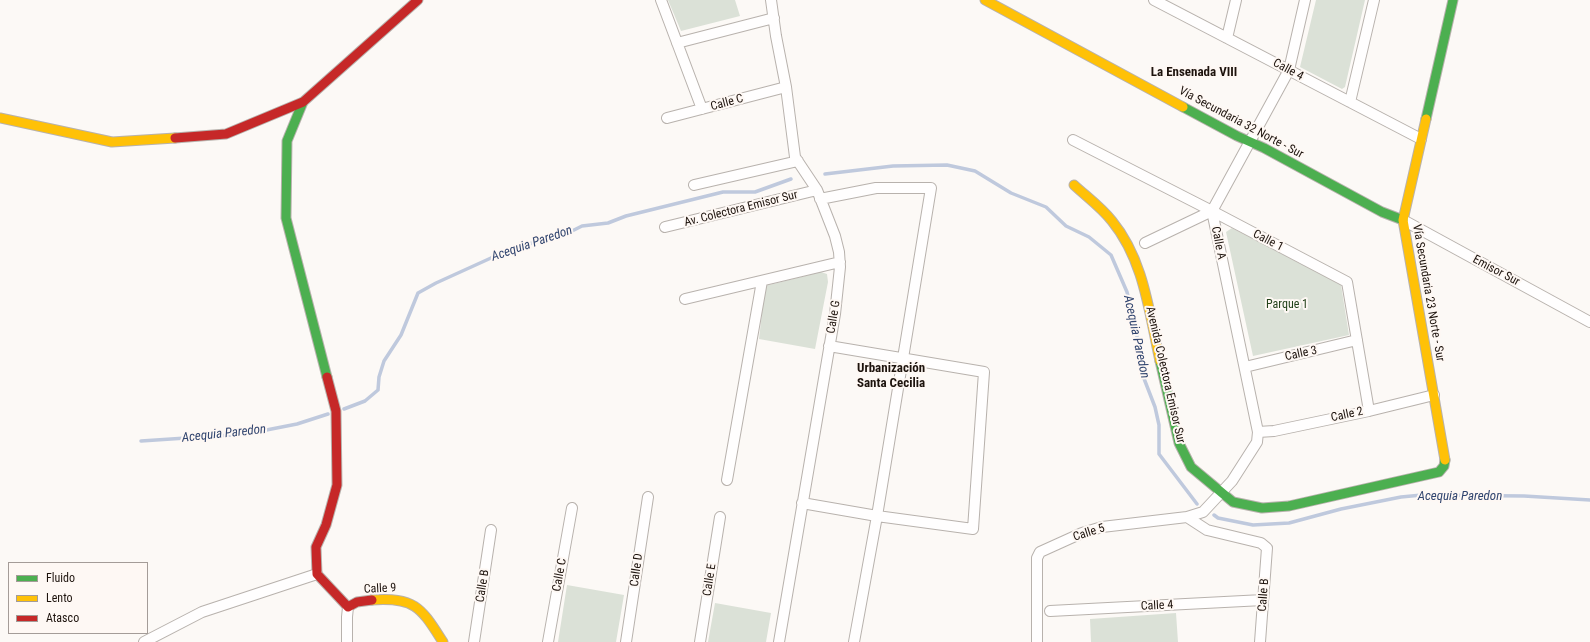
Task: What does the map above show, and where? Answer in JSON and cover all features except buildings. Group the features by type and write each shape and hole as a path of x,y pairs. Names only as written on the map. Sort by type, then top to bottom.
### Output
{"street":[{"path":"0,118 112,142 226,134 303,102 418,0"},
{"path":"661,0 702,109"},
{"name":"Calle G","path":"771,0 786,87 795,157 819,195 836,236 840,262 839,286 779,642"},
{"name":"Vía Secundaria 32 Norte - Sur","path":"985,0 1237,136 1382,212 1403,220"},
{"name":"Calle 4","path":"1154,0 1421,139"},
{"path":"1227,38 1236,0"},
{"name":"Calle A","path":"1258,432 1212,211 1289,70 1306,0"},
{"path":"1350,102 1374,0"},
{"name":"Vía Secundaria 23 Norte - Sur","path":"1439,472 1444,466 1445,456 1403,220 1453,0"},
{"path":"677,42 774,18"},
{"name":"Calle C","path":"668,118 786,87"},
{"path":"303,102 287,141 286,218 336,410 337,485 326,525 316,547 317,574 330,590 348,607 347,642"},
{"name":"Calle 1","path":"1073,140 1347,282 1369,411"},
{"path":"694,185 798,160"},
{"name":"Avenida Colectora Emisor Sur","path":"1074,185 1101,208 1132,251 1140,271 1179,443 1191,467 1233,502 1262,508 1289,506 1439,472"},
{"name":"Av. Colectora Emisor Sur","path":"665,227 819,195 876,188 931,188 902,358"},
{"path":"1145,244 1212,211"},
{"name":"Emisor Sur","path":"1403,220 1590,322"},
{"path":"685,299 840,262"},
{"path":"727,480 762,281"},
{"name":"Calle 3","path":"1245,367 1357,340"},
{"path":"802,503 877,516 973,529 984,372 829,346"},
{"path":"854,642 877,516 902,358"},
{"name":"Calle 2","path":"1258,432 1274,431 1369,411 1434,395"},
{"path":"1222,493 1232,481 1257,442 1258,432"},
{"name":"Calle 5","path":"1038,642 1037,558 1040,552 1102,527 1187,517 1203,512 1222,493"},
{"name":"Calle D","path":"626,642 648,497"},
{"name":"Calle C","path":"548,642 572,508"},
{"name":"Calle E","path":"700,642 720,517"},
{"name":"Calle B","path":"1187,517 1207,530 1261,543 1267,548 1260,642"},
{"name":"Calle B","path":"474,642 491,530"},
{"path":"144,642 202,612 317,574"},
{"name":"Calle 9","path":"348,607 354,603 381,600 398,599 410,602 419,607 443,642"},
{"name":"Calle 4","path":"1050,611 1263,600"}],"green space":[{"path":"668,0 735,0 740,16 681,31"},
{"path":"1316,0 1365,0 1345,87 1342,89 1300,67"},
{"name":"Parque 1","path":"1232,228 1341,285 1349,335 1253,356 1226,232"},
{"path":"821,272 827,274 828,282 815,349 759,339 765,286"},
{"path":"567,585 624,595 616,642 558,642"},
{"path":"715,603 771,613 766,642 708,642"},
{"path":"1176,613 1178,642 1091,642 1090,619"}],"waterway":[{"name":"Acequia Paredon","path":"825,174 893,166 947,165 975,171 1011,193 1046,207 1066,226 1089,237 1111,255 1127,292 1136,330 1143,376 1155,407 1159,425 1159,454 1197,504"},
{"name":"Acequia Paredon","path":"344,409 365,401 378,390 379,377 384,361 401,335 418,293 436,283 491,258 532,243 566,234 582,226 608,223 626,216 723,192 755,192 791,179"},
{"name":"Acequia Paredon","path":"141,441 246,434 297,424 328,414"},
{"name":"Acequia Paredon","path":"1214,515 1218,518 1253,525 1289,523 1341,509 1401,497 1422,495 1524,496 1590,500"}],"traffic: fast":[{"path":"1426,119 1453,0"},
{"path":"303,102 287,141 286,218 327,377"},
{"path":"1183,107 1237,136 1264,148 1382,212 1403,220"},
{"path":"1160,361 1179,443 1191,467 1233,502 1262,508 1289,506 1439,472 1444,466 1445,460"}],"traffic: slow":[{"path":"985,0 1183,107"},
{"path":"0,118 112,142 175,138"},
{"path":"1426,119 1403,220 1445,460"},
{"path":"1074,185 1108,216 1123,236 1131,252 1144,287 1160,361"},
{"path":"372,600 399,601 416,607 429,621 443,642"}],"traffic: jam":[{"path":"175,138 226,134 303,102 418,0"},
{"path":"327,377 336,411 337,485 326,525 316,547 317,574 348,607 357,602 372,600"}],"district":[{"name":"La Ensenada VIII","path":"1194,73"},
{"name":"Urbanización Santa Cecilia","path":"891,376"}]}
